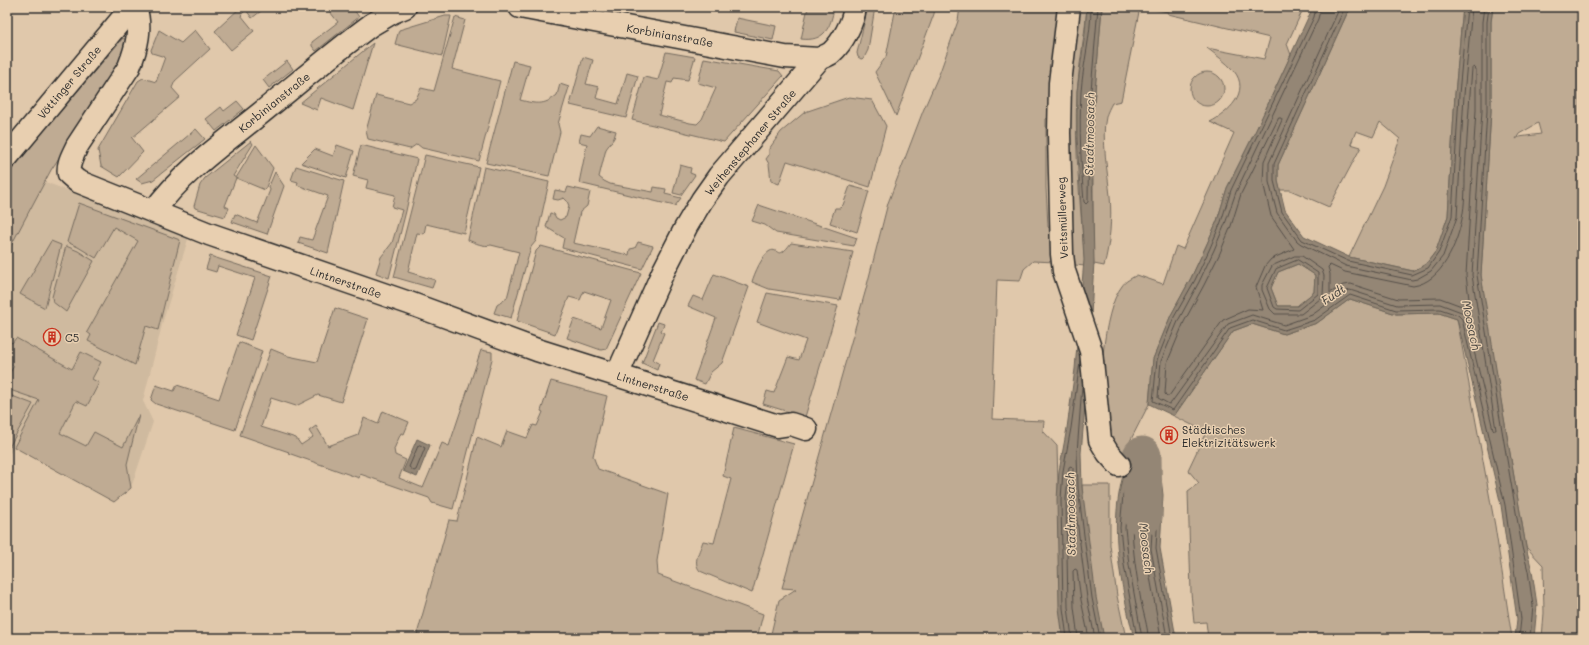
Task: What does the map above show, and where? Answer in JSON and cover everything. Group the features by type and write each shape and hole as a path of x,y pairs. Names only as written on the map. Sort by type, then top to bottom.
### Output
{"street":[{"name":"Vöttinger Straße","path":"7,157 28,130 134,7"},
{"name":"Lintnerstraße","path":"134,7 139,26 136,47 129,67 77,146 71,159 68,171 71,177 82,184 154,211 209,234 409,303 537,350 778,426 791,424 806,429"},
{"name":"Korbinianstraße","path":"154,211 177,183 250,122 371,25 405,7"},
{"name":"Korbinianstraße","path":"520,7 786,57 819,59"},
{"name":"Weihenstephaner Straße","path":"617,375 663,272 683,232 702,200 719,176 819,59 830,53 838,44 848,29 855,7"},
{"name":"Veitsmüllerweg","path":"1068,7 1060,90 1059,133 1062,254 1064,271 1091,351 1100,440 1108,453 1119,464"}],"shaded area":[{"path":"241,7 258,7 261,11 252,18 246,10 241,15 254,31 231,50 215,31"},
{"path":"326,7 352,7 359,17 316,51 312,46 312,42 338,22"},
{"path":"808,7 834,7 833,15 828,27 821,36 801,39"},
{"path":"868,7 875,7 868,50 864,58 861,59 858,57 857,53"},
{"path":"896,7 935,7 934,14 896,116 875,72 886,57"},
{"path":"960,7 1063,7 1053,116 1046,119 1046,187 1048,227 1055,231 1056,262 1033,261 1024,269 1020,281 997,280 992,419 1044,421 1043,431 1057,446 1062,638 770,638 779,600 796,589 782,588 866,289 888,203 923,111 940,72 958,21"},
{"path":"1075,7 1087,7 1078,81 1076,114 1078,179 1085,266 1075,265 1065,172"},
{"path":"1102,7 1140,7 1121,101 1112,103 1106,115 1104,135 1111,213 1109,240 1104,266 1094,264 1093,254 1093,114"},
{"path":"1141,7 1304,7 1287,44 1291,55 1227,188 1217,221 1191,278 1171,315 1153,359 1149,404 1123,455 1117,449 1107,431 1103,413 1102,395 1103,354 1110,314 1115,298 1123,284 1137,275 1163,284 1176,246 1183,249 1234,133 1210,122 1224,113 1235,101 1239,94 1239,79 1231,68 1207,48 1264,59 1270,38 1168,14 1168,12"},
{"path":"1350,7 1463,7 1455,94 1448,216 1436,251 1426,264 1413,271 1349,257 1383,186 1400,139 1380,122 1373,137 1356,131 1351,144 1361,147 1329,207 1290,190 1280,190 1278,181 1278,165"},
{"path":"1493,7 1582,7 1582,638 1542,638 1544,613 1543,565 1526,547 1490,337 1481,275 1491,111 1491,22","holes":["1538,123 1541,134 1519,137 1516,139 1519,134"]},
{"path":"445,16 451,16 442,56 395,44 399,30"},
{"path":"455,17 465,20 452,69 500,81 479,161 422,148 417,144 410,149 368,139 366,131 376,95 409,103 416,99 421,88 434,91"},
{"path":"737,18 776,26 773,40 734,32"},
{"path":"159,30 181,43 195,30 210,49 175,81 172,88 180,97 132,138 143,152 119,177 101,166 98,150 138,81 143,78 156,82 165,57 152,53 151,50"},
{"path":"123,38 128,41 129,47 85,119 51,170 7,253 7,176 34,142"},
{"path":"373,43 353,110 321,98 317,110 300,103"},
{"path":"666,52 695,57 688,80 674,78 672,83 667,82 659,115 690,123 697,124 702,119 716,88 698,83 704,58 779,71 783,76 724,142 632,120 644,77 658,80"},
{"path":"583,57 593,60 586,84 599,87 596,98 618,104 627,73 638,76 626,118 570,105"},
{"path":"287,61 293,69 269,88 263,80"},
{"path":"513,61 530,65 520,100 535,103 548,101 557,95 560,84 569,87 558,124 560,132 549,176 486,163"},
{"path":"1207,72 1213,73 1219,77 1223,83 1223,95 1219,101 1213,105 1207,106 1201,105 1195,101 1191,95 1190,89 1191,83 1195,77 1201,73"},
{"path":"849,97 872,100 886,126 870,187 787,161 779,184 771,181 769,164 766,159 769,155 769,149 781,132 805,112"},
{"path":"237,101 244,109 216,131 206,119 221,107 224,111"},
{"path":"597,126 616,131 614,138 606,149 599,177 610,184 653,192 654,187 666,189 665,194 681,198 675,206 579,183 587,144 579,142 581,134 590,136"},
{"path":"196,129 205,139 153,180 142,183 136,179"},
{"path":"251,141 253,144 233,176 236,178 225,206 229,208 225,217 195,208 194,206 200,185 205,178"},
{"path":"256,145 273,168 265,190 236,178"},
{"path":"337,145 354,151 346,178 301,163 315,149 333,156"},
{"path":"361,145 417,159 406,211 389,278 376,273 381,257 392,243 402,210 392,207 395,195 366,188 368,180 353,176"},
{"path":"425,155 479,167 464,233 426,224 424,234 417,233 408,272 435,280 432,288 394,277"},
{"path":"680,165 691,168 690,173 695,175 681,195 673,193"},
{"path":"296,166 344,181 328,253 298,243 300,237 312,240 328,196 297,185 298,182 291,180"},
{"path":"484,167 549,182 536,241 531,247 511,318 494,313 497,305 507,298 519,252 491,245 482,245 468,240"},
{"path":"275,172 284,186 267,234 232,222 235,214 257,223 270,190 269,186"},
{"path":"37,179 189,236 163,321 143,401 153,422 131,488 114,502 14,447 7,458 7,224"},
{"path":"850,186 869,191 857,232 830,223 835,208 840,208 843,205"},
{"path":"568,187 590,192 587,206 580,212 573,243 629,255 630,249 635,248 638,242 653,246 642,269 562,248 564,238 546,227 550,213 554,214 556,218 560,220 566,217 569,206 567,201 564,198 558,200 553,199 555,190 566,192"},
{"path":"79,203 180,240 158,330 146,326 135,365 88,341 91,335 87,332 138,241 114,227 96,258 67,242"},
{"path":"759,205 857,238 854,246 776,233 765,225 752,221"},
{"path":"51,241 61,245 45,308 20,294"},
{"path":"791,243 853,252 840,300 769,289 752,282 759,265 767,253 773,250 781,253"},
{"path":"66,246 78,251 94,261 66,312 53,302 52,297"},
{"path":"541,246 641,273 606,349 601,350 567,338 574,319 601,328 611,300 584,291 580,300 569,297 555,334 517,321 536,251"},
{"path":"210,256 272,276 251,340 236,335 255,278 218,266 216,272 206,269"},
{"path":"1298,264 1315,275 1314,292 1297,306 1278,306 1271,288 1278,272"},
{"path":"714,274 749,287 722,363 711,372 705,384 694,380 716,318 688,306 693,296 703,300"},
{"path":"767,293 838,306 805,417 763,404 767,391 774,393 788,357 799,360 806,340 757,322"},
{"path":"1350,299 1396,314 1439,313 1457,319 1495,526 1512,638 1208,638 1206,622 1194,623 1191,593 1188,491 1199,483 1188,470 1206,432 1174,416 1233,331 1252,324 1284,334 1317,323"},
{"path":"335,308 368,319 341,402 318,395 296,406 271,398 261,427 296,438 301,445 313,437 309,431 316,426 328,446 358,435 364,418 378,424 383,411 409,422 404,434 401,433 394,449 395,455 406,460 399,478 423,488 442,443 449,446 481,350 492,352 492,359 453,509 432,503 429,498 360,474 359,478 240,435 271,349 288,356 317,362"},
{"path":"658,322 664,324 661,331 664,333 653,360 659,363 657,370 642,363"},
{"path":"16,338 72,369 81,352 101,362 92,379 99,383 87,406 76,401 60,433 86,446 94,432 123,447 139,415 127,464 131,488 114,502 14,447 39,400 7,389 7,377 14,366 7,362 7,340 12,343"},
{"path":"239,342 262,351 235,430 156,404 151,400 156,385 174,391 177,385 219,399"},
{"path":"551,381 607,396 593,456 598,469 668,494 657,561 658,575 763,614 757,638 416,638 449,520 457,521 477,437 501,447 507,431 527,438 533,425 537,426 543,412 541,411"},
{"path":"7,394 33,404 7,451"},
{"path":"734,428 794,444 752,593 700,571 697,564 697,556 703,541 714,543 731,479 723,476"},
{"path":"1082,485 1110,485 1110,545 1117,596 1126,638 1095,638 1084,551"}],"water":[{"name":"Stadtmoosach","path":"1087,7 1102,7 1093,115 1092,166 1094,261 1088,370 1081,453 1082,487 1096,597 1104,638 1063,638 1059,608 1057,499 1059,471 1067,428 1075,369 1084,260 1077,136 1077,91"},
{"name":"Fudt","path":"1313,7 1350,7 1278,165 1278,181 1285,210 1304,236 1349,257 1413,271 1426,264 1436,251 1448,216 1455,94 1463,7 1493,7 1491,22 1491,111 1481,275 1503,412 1537,605 1534,638 1515,638 1517,619 1501,505 1457,319 1439,313 1396,314 1350,299 1317,323 1284,334 1252,324 1233,331 1174,416 1149,404 1153,359 1171,315 1191,278 1217,221 1227,188 1256,130","holes":["1298,264 1315,275 1314,292 1297,306 1278,306 1271,288 1278,272"]},
{"path":"417,439 430,445 417,477 403,471"},
{"path":"1129,455 1160,469 1163,495 1160,548 1176,638 1134,638 1119,567 1116,530 1119,494"}],"waterway":[{"name":"Moosach","path":"1142,456 1143,516"}],"place":[{"name":"C5","path":"52,337"},
{"name":"Städtisches Elektrizitätswerk","path":"1169,435"}]}
